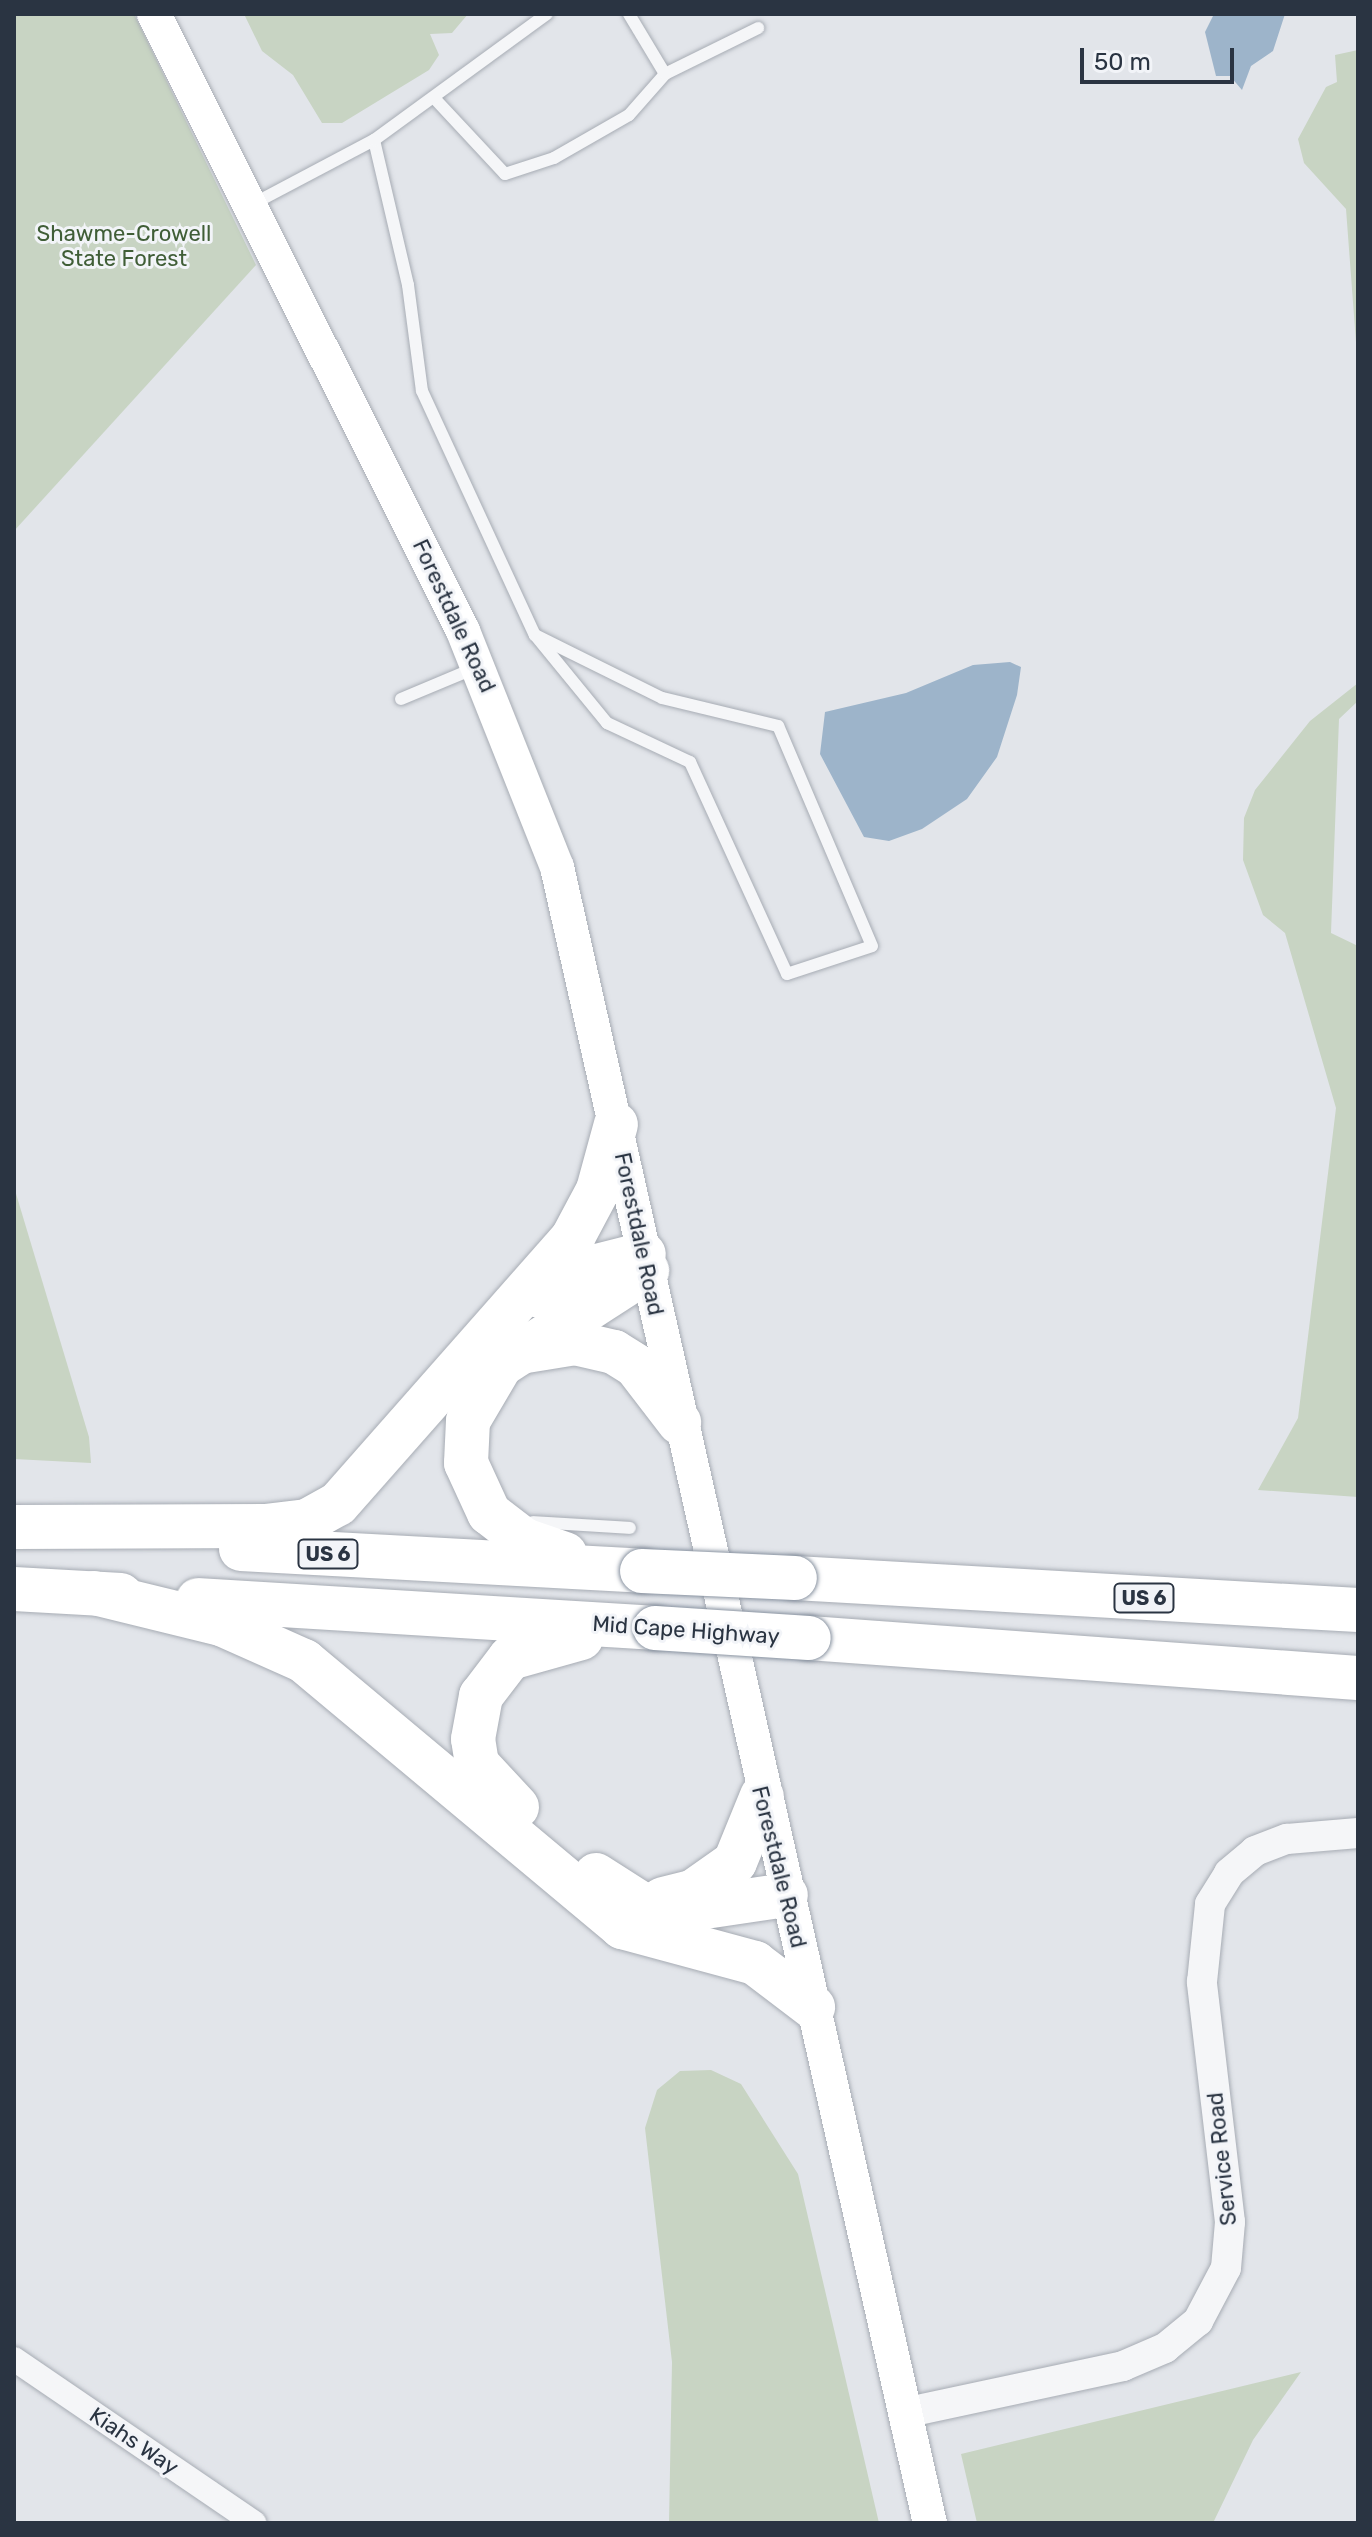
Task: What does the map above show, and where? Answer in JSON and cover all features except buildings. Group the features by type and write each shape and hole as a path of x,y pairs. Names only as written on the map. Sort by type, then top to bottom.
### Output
{"highway":[{"path":"616,1124 583,1223 509,1337 482,1389 465,1436 470,1477 489,1513 539,1546 642,1571"},
{"path":"14,1527 265,1526 323,1514 365,1479 509,1337 645,1262"},
{"path":"509,1337 603,1347 636,1366 679,1422"},
{"name":"US 6","path":"14,1537 1358,1610"},
{"name":"Mid Cape Highway","path":"14,1589 809,1638 1358,1678"},
{"path":"94,1593 221,1624 304,1661 607,1916 637,1935 755,1963 813,2007"},
{"path":"655,1628 540,1645 510,1658 481,1696 473,1739 491,1785 640,1903 693,1911 789,1908"},
{"path":"640,1903 694,1891 721,1874 743,1850 762,1796"},
{"path":"686,1946 789,1908"}],"main road":[{"name":"Forestdale Road","path":"161,19 247,207 479,666 557,867 762,1796 930,2523"}],"street":[{"name":"Service Road","path":"904,2413 1123,2366 1165,2348 1204,2313 1226,2268 1230,2222 1202,1982 1210,1904 1229,1873 1271,1844 1358,1833"},
{"name":"Kiahs Way","path":"14,2359 254,2523"}],"lane":[{"path":"247,207 374,140 436,100 547,14"},
{"path":"629,14 665,74"},
{"path":"436,100 505,174 554,158 629,115 665,74 758,28"},
{"path":"374,140 408,285 422,391 535,635 607,723 690,762 787,974 872,946 778,726 662,698 535,635"},
{"path":"401,699 479,666"},
{"path":"489,1513 630,1528"}],"green space":[{"name":"Shawme-Crowell State Forest","path":"14,14 134,14 256,265 14,531"},
{"path":"244,14 468,14 452,33 430,34 439,55 429,70 342,123 322,123 293,75 262,51"},
{"path":"1358,50 1358,369 1346,209 1304,163 1298,139 1326,87 1337,82 1335,55"},
{"path":"1358,683 1358,701 1339,719 1331,933 1358,946 1358,1497 1258,1490 1298,1418 1336,1108 1285,933 1263,915 1243,860 1244,818 1255,790 1310,721"},
{"path":"14,1187 89,1437 91,1463 14,1459"},
{"path":"711,2070 741,2084 798,2174 879,2523 669,2523 672,2362 645,2128 657,2090 680,2071"},
{"path":"1301,2372 1253,2440 1213,2523 977,2523 961,2454"}],"water":[{"path":"1214,14 1285,14 1273,51 1251,66 1242,90 1230,76 1216,76 1205,32"},
{"path":"1010,662 1021,667 1017,695 997,757 967,799 922,829 889,841 864,837 820,754 825,712 906,693 973,665"}]}
